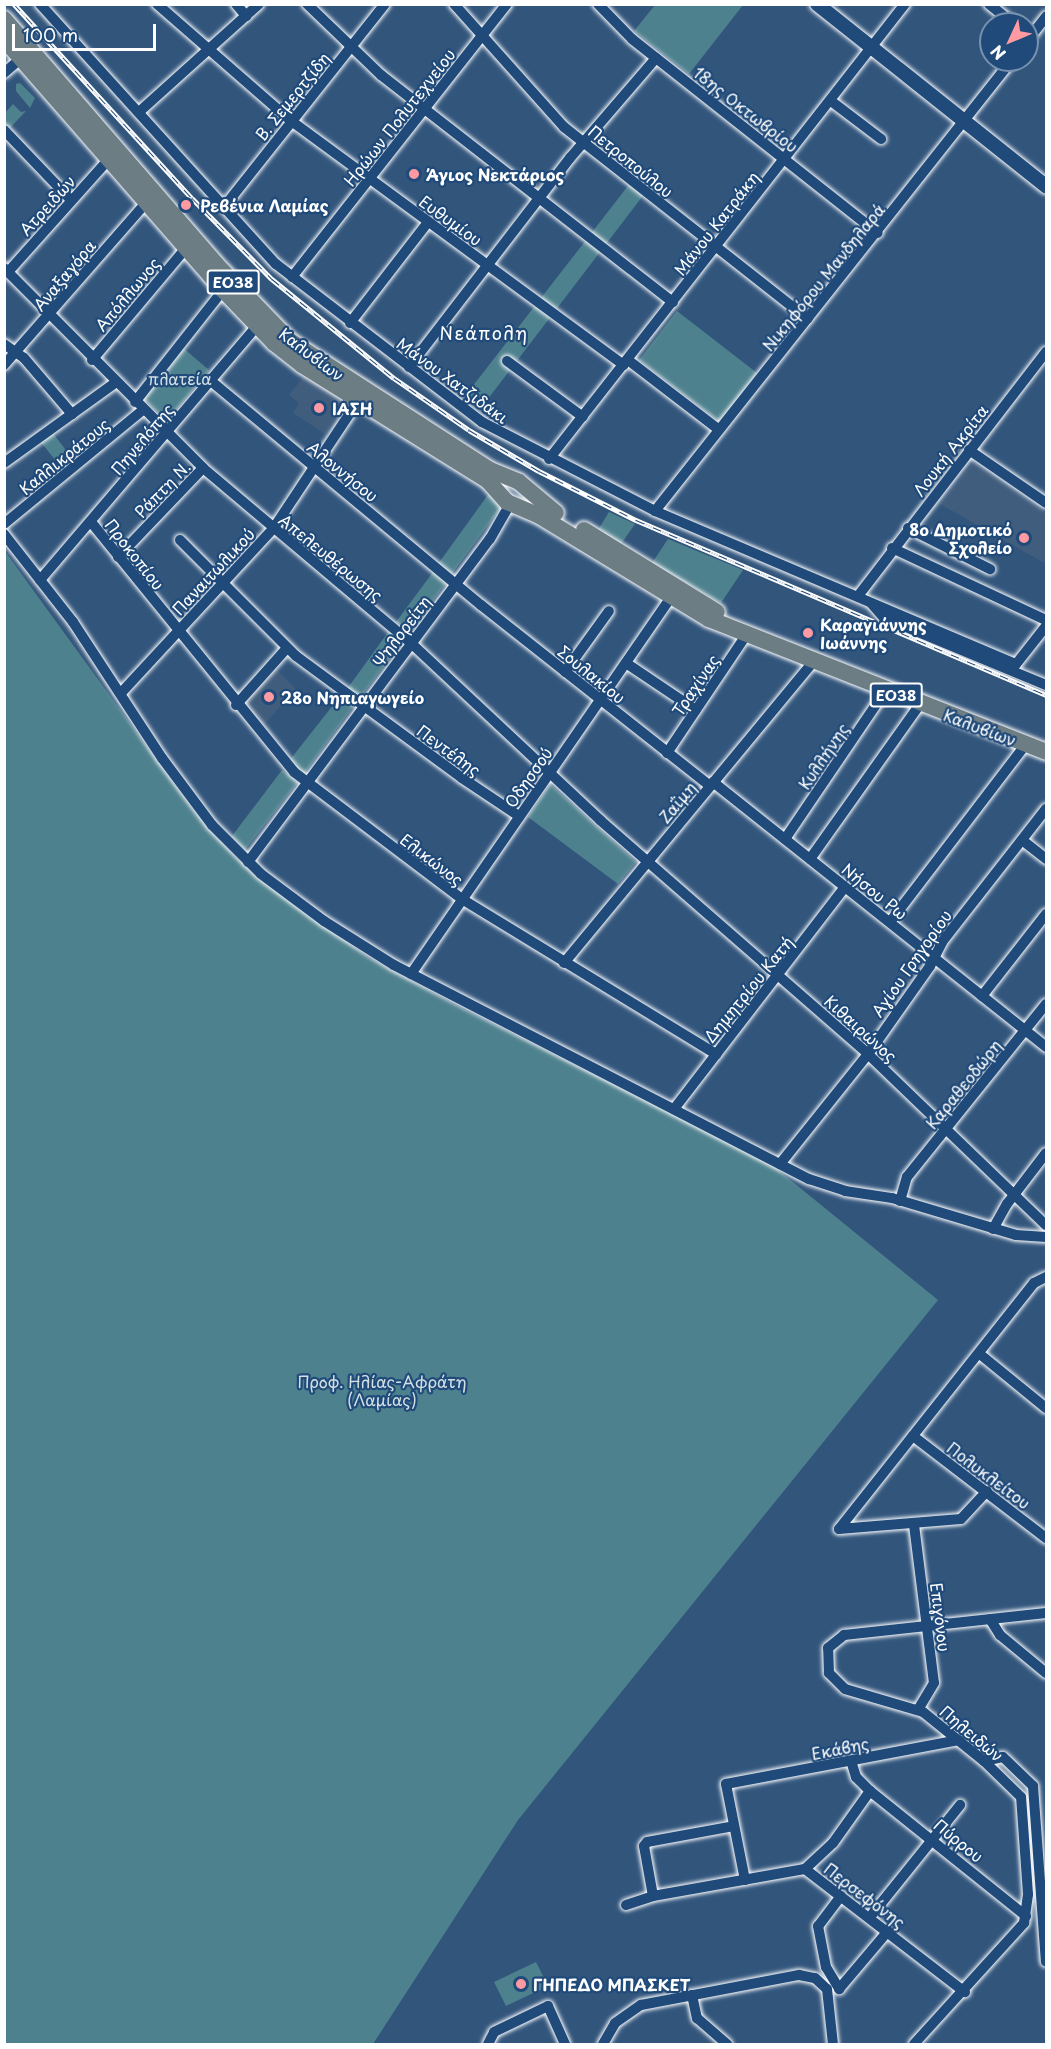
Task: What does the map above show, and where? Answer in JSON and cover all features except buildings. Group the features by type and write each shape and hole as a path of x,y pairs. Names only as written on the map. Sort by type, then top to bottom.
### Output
{"main road":[{"name":"Καλυβίων","path":"4,19 261,321 302,365 491,483 508,501 538,515 670,598 813,662 1047,752"},
{"name":"Καλυβίων","path":"4,39 185,249 223,290 261,321 331,370 490,470 519,484 541,503 747,634"},
{"path":"508,501 524,498 519,484"}],"street":[{"name":"Μάνου Χατζιδάκι","path":"40,4 224,207 292,277 482,422 549,459 655,511 868,600 1047,685"},
{"name":"Ευθυμίου","path":"157,4 290,120 369,180 718,429"},
{"path":"236,4 246,16"},
{"path":"139,112 259,4"},
{"path":"307,4 349,48 673,302"},
{"name":"Β. Σεμερτζίδη","path":"224,207 290,120 385,4"},
{"name":"Πετροπούλου","path":"454,4 551,114 584,143 808,319"},
{"name":"Ηρώων Πολυτεχνείου","path":"292,277 507,4"},
{"name":"18ης Οκτωβρίου","path":"598,4 656,58 878,233"},
{"path":"817,4 1047,186"},
{"name":"Μάνου Κατράκη","path":"549,459 786,160 905,4"},
{"path":"4,73 21,58"},
{"path":"409,367 539,198 656,58"},
{"name":"Νικηφόρου Μανδηλαρά","path":"655,511 718,429 878,233 1003,72"},
{"path":"831,101 881,139"},
{"path":"4,130 71,200"},
{"name":"Ατρειδών","path":"6,270 109,159"},
{"name":"Αναξαγόρα","path":"4,365 146,203"},
{"path":"350,323 428,222"},
{"name":"Απόλλωνος","path":"92,360 185,249"},
{"name":"Απελευθέρωσης","path":"6,270 92,360 203,468 411,643 647,861"},
{"name":"Καλλικράτους","path":"4,524 139,406 223,290"},
{"name":"Πηνελόπης","path":"40,580 261,321"},
{"path":"4,344 17,352 72,414"},
{"name":"Λουκή Ακρίτα","path":"858,596 892,548 969,450 1042,367 1047,352"},
{"path":"507,362 583,417"},
{"name":"Αλοννήσου","path":"211,381 456,584"},
{"path":"4,463 115,383"},
{"name":"Παναιτωλικού","path":"121,693 273,529 358,401"},
{"path":"969,450 1047,503"},
{"name":"Ράπτη Ν.","path":"118,557 203,468"},
{"name":"Ψηλορείτη","path":"248,862 456,584 508,501"},
{"name":"Προκοπίου","path":"91,522 177,632"},
{"path":"908,528 990,569"},
{"path":"4,534 121,693 199,809 248,862 324,921 411,974 780,1164 834,1188 900,1201 993,1230 1047,1237"},
{"name":"Πεντέλης","path":"180,540 287,648 363,706 519,816"},
{"path":"892,548 1047,620"},
{"name":"Σουλακίου","path":"456,584 667,753 712,784"},
{"name":"Οδησσού","path":"411,974 670,598"},
{"path":"565,672 609,611"},
{"path":"1015,668 1047,626"},
{"name":"Ελικώνος","path":"177,632 280,759 307,783 462,900 716,1054"},
{"name":"Τραχίνας","path":"667,753 747,634"},
{"path":"236,705 287,648"},
{"name":"Ζαΐμη","path":"564,963 813,662"},
{"path":"626,663 696,710"},
{"name":"Κυλλήνης","path":"785,839 886,690"},
{"path":"810,859 920,704"},
{"path":"890,922 1026,744"},
{"name":"Νήσου Ρω","path":"712,784 785,839 1047,1047"},
{"name":"Αγίου Γρηγορίου","path":"780,1164 868,1054 934,957 1047,809"},
{"path":"1022,840 1047,859"},
{"name":"Κιθαιρώνος","path":"647,861 778,973 868,1054 1047,1225"},
{"name":"Δημητρίου Κατή","path":"674,1109 778,973 816,930 845,887"},
{"path":"982,996 1047,914"},
{"name":"Καραθεοδώρη","path":"900,1201 903,1183 1047,1004"},
{"path":"993,1230 1015,1194 1047,1153"},
{"path":"987,1491 961,1519 914,1525 839,1529 1045,1277"},
{"path":"981,1355 1047,1408"},
{"name":"Πολυκλείτου","path":"913,1436 1044,1531"},
{"name":"Επιγόνου","path":"914,1525 934,1683 918,1710"},
{"name":"Πηλειδών","path":"1026,1916 1021,1797 984,1761 918,1710 869,1699 845,1689 829,1673 826,1656 831,1643 844,1635 1047,1613"},
{"path":"990,1619 1004,1640 1047,1673"},
{"name":"Εκάβης","path":"734,1826 726,1784 958,1740"},
{"path":"984,1761 1003,1757 1033,1786 1042,1850 1047,1962"},
{"name":"Πύρρου","path":"851,1761 856,1777 870,1791 933,1839 1026,1916"},
{"path":"805,1869 833,1843 870,1791"},
{"path":"870,1917 960,1805"},
{"path":"653,1896 644,1846 647,1842 734,1826 745,1880"},
{"name":"Περσεφόνης","path":"626,1905 653,1896 805,1869 965,1992"},
{"path":"833,2044 830,1996 825,1979 818,1926 842,1896"},
{"path":"914,2044 1007,1945 1026,1916"},
{"path":"603,2044 615,2023 633,2008 790,1976 825,1979 839,1989 888,1931"},
{"path":"692,1995 697,2018 727,2044"},
{"path":"488,2044 494,2032 548,2006 566,2044"}],"shaded area":[{"name":"ΙΑΣΗ","path":"305,375 346,401 325,434 293,413 299,403 289,395"},
{"name":"8ο Δημοτικό Σχολείο","path":"973,463 1046,513 1046,564 940,504"},
{"name":"28ο Νηπιαγωγείο","path":"275,668 296,689 261,728 241,705"}],"green space":[{"path":"655,5 743,5 689,74 634,31"},
{"path":"20,83 35,98 30,108 16,91 16,84"},
{"path":"13,104 21,112 26,111 9,129 5,124 5,113"},
{"path":"631,182 645,193 481,408 465,396"},
{"path":"677,311 757,373 720,422 639,360"},
{"name":"πλατεία","path":"182,347 209,370 167,421 143,398"},
{"path":"52,432 75,462 64,471 40,441"},
{"path":"490,492 501,508 451,575 438,564"},
{"path":"609,512 635,524 621,544 598,530"},
{"path":"668,539 743,570 721,603 652,563"},
{"name":"Προφ. Ηλίας-Αφράτη (Λαμίας)","path":"4,550 193,810 236,858 286,899 369,958 459,1007 767,1161 938,1300 518,1820 373,2044 5,2044"},
{"path":"433,572 446,583 409,632 396,622"},
{"path":"389,631 402,642 360,698 347,689"},
{"path":"341,695 355,704 304,774 289,761"},
{"path":"282,770 298,782 245,850 232,836"},
{"path":"550,784 636,862 618,884 528,817"},
{"name":"ΓΗΠΕΔΟ ΜΠΑΣΚΕΤ","path":"536,1962 548,1986 506,2006 494,1982"}],"railway":[{"path":"14,4 192,198 272,279 394,378 469,430 539,471 636,520 1046,695"}],"place":[{"name":"Άγιος Νεκτάριος","path":"414,174"},
{"name":"Ρεβένια Λαμίας","path":"186,205"},
{"name":"ΙΑΣΗ","path":"319,408"},
{"name":"8ο Δημοτικό Σχολείο","path":"1024,538"},
{"name":"Καραγιάννης Ιωάννης","path":"808,633"},
{"name":"28ο Νηπιαγωγείο","path":"269,697"},
{"name":"ΓΗΠΕΔΟ ΜΠΑΣΚΕΤ","path":"521,1984"}],"district":[{"name":"Νεάπολη","path":"484,333"}]}
